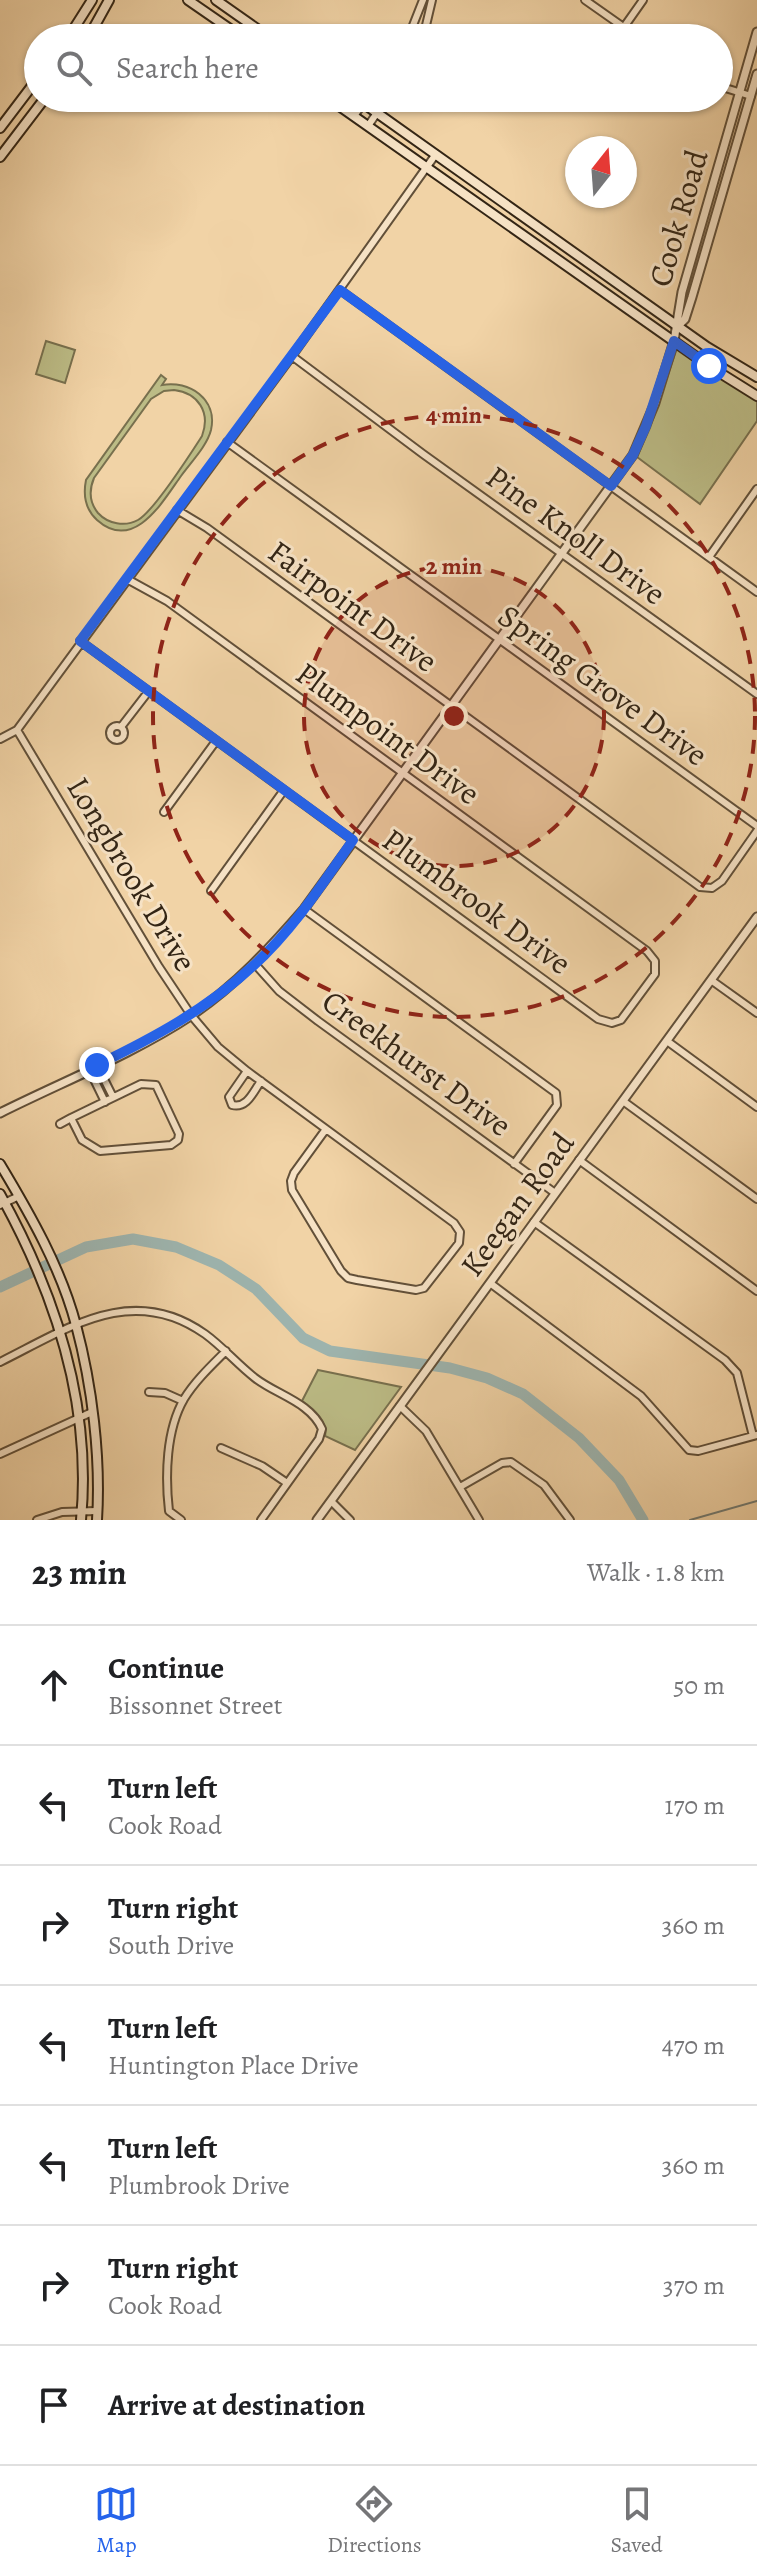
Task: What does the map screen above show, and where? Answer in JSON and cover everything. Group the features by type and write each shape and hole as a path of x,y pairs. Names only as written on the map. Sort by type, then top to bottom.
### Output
{"main road":[{"path":"77,24 92,0"},
{"path":"96,24 109,0"},
{"path":"188,0 223,24"},
{"path":"216,0 250,24"},
{"path":"17,135 2,126 24,97"},
{"path":"0,157 34,112"},
{"path":"348,112 544,251 757,396"},
{"path":"377,113 678,326 757,377"},
{"path":"544,251 554,237"},
{"path":"597,287 606,274"},
{"path":"0,1164 46,1247 76,1324 97,1449 97,1516"},
{"path":"0,1194 2,1204 32,1254 62,1333 82,1454 81,1515"}],"street":[{"path":"414,24 423,0"},
{"path":"426,24 432,0"},
{"path":"585,0 620,24"},
{"path":"626,24 643,0"},
{"name":"Cook Road","path":"0,1113 191,1015 255,964 304,909 563,555 633,455 646,426 674,341 678,326 677,310 757,32"},
{"name":"Cook Road","path":"678,326 685,319 757,74"},
{"path":"733,91 751,96"},
{"path":"354,116 356,112"},
{"path":"368,126 377,113"},
{"path":"0,739 17,730 436,154"},
{"path":"340,290 757,592"},
{"name":"Pine Knoll Drive","path":"292,356 757,694"},
{"name":"Spring Grove Drive","path":"227,442 757,828"},
{"path":"709,557 757,489"},
{"name":"Fairpoint Drive","path":"177,510 207,528 700,887 712,888 722,881 757,828"},
{"name":"Plumpoint Drive","path":"127,579 167,601 647,951 655,961 655,974 621,1020 612,1023 598,1019 573,1001"},
{"name":"Plumbrook Drive","path":"80,641 573,1001"},
{"path":"121,727 148,692"},
{"name":"Longbrook Drive","path":"17,730 159,967 191,1015 218,1047 444,1216 460,1232 459,1243 424,1288 408,1289 348,1278 341,1271 292,1190 291,1181 326,1129"},
{"path":"164,812 216,741"},
{"path":"211,891 284,790"},
{"path":"304,909 556,1093 557,1105 514,1164"},
{"name":"Keegan Road","path":"317,1520 756,919"},
{"name":"Creekhurst Drive","path":"255,964 279,991 318,1021 555,1193"},
{"path":"711,980 757,1013"},
{"path":"667,1041 757,1107"},
{"path":"93,1067 113,1097"},
{"path":"93,1067 105,1102"},
{"path":"247,1071 229,1097 232,1105 245,1104 261,1081"},
{"path":"60,1124 71,1118 105,1102 113,1097 141,1084 156,1085 179,1130 178,1140 171,1145 100,1151 82,1140 71,1118"},
{"path":"623,1101 757,1199"},
{"path":"579,1160 757,1291"},
{"path":"2,1204 19,1196"},
{"path":"490,1283 641,1396 689,1450 698,1451 755,1436 737,1373 725,1360 534,1222"},
{"path":"0,1362 76,1324 120,1310 152,1312 193,1327 264,1385 310,1411 323,1431 261,1520"},
{"path":"181,1520 169,1511 167,1497 173,1429 183,1401 196,1382 226,1351"},
{"path":"149,1392 165,1393 183,1401"},
{"path":"400,1406 426,1431 479,1520"},
{"path":"0,1454 92,1412"},
{"path":"221,1448 262,1466 287,1483"},
{"path":"460,1487 502,1463 511,1462 543,1484 570,1520"},
{"path":"331,1501 350,1520"},
{"path":"37,1520 62,1512 97,1516"}],"green space":[{"path":"46,341 75,350 65,383 36,374"},
{"path":"677,348 757,401 757,421 700,504 637,457"},
{"path":"161,375 166,379 162,385 191,389 206,401 212,419 206,442 146,520 123,531 110,529 90,511 86,502 86,480","holes":["164,391 182,392 200,405 205,419 202,436 145,515 128,523 107,520 98,513 91,500 94,478 151,399"]},
{"path":"318,1370 401,1387 355,1450 325,1436 322,1420 302,1401"}],"waterway":[{"path":"0,1287 86,1247 133,1239 176,1247 219,1265 256,1289 303,1338 330,1351 450,1368 487,1378 523,1394 579,1438 619,1480 643,1520"},
{"path":"690,1520 757,1501"}],"route":[{"path":"97,1065 191,1015 255,964 304,909 353,840 80,641 340,290 611,486 633,455 646,426 674,341 709,366"}]}
